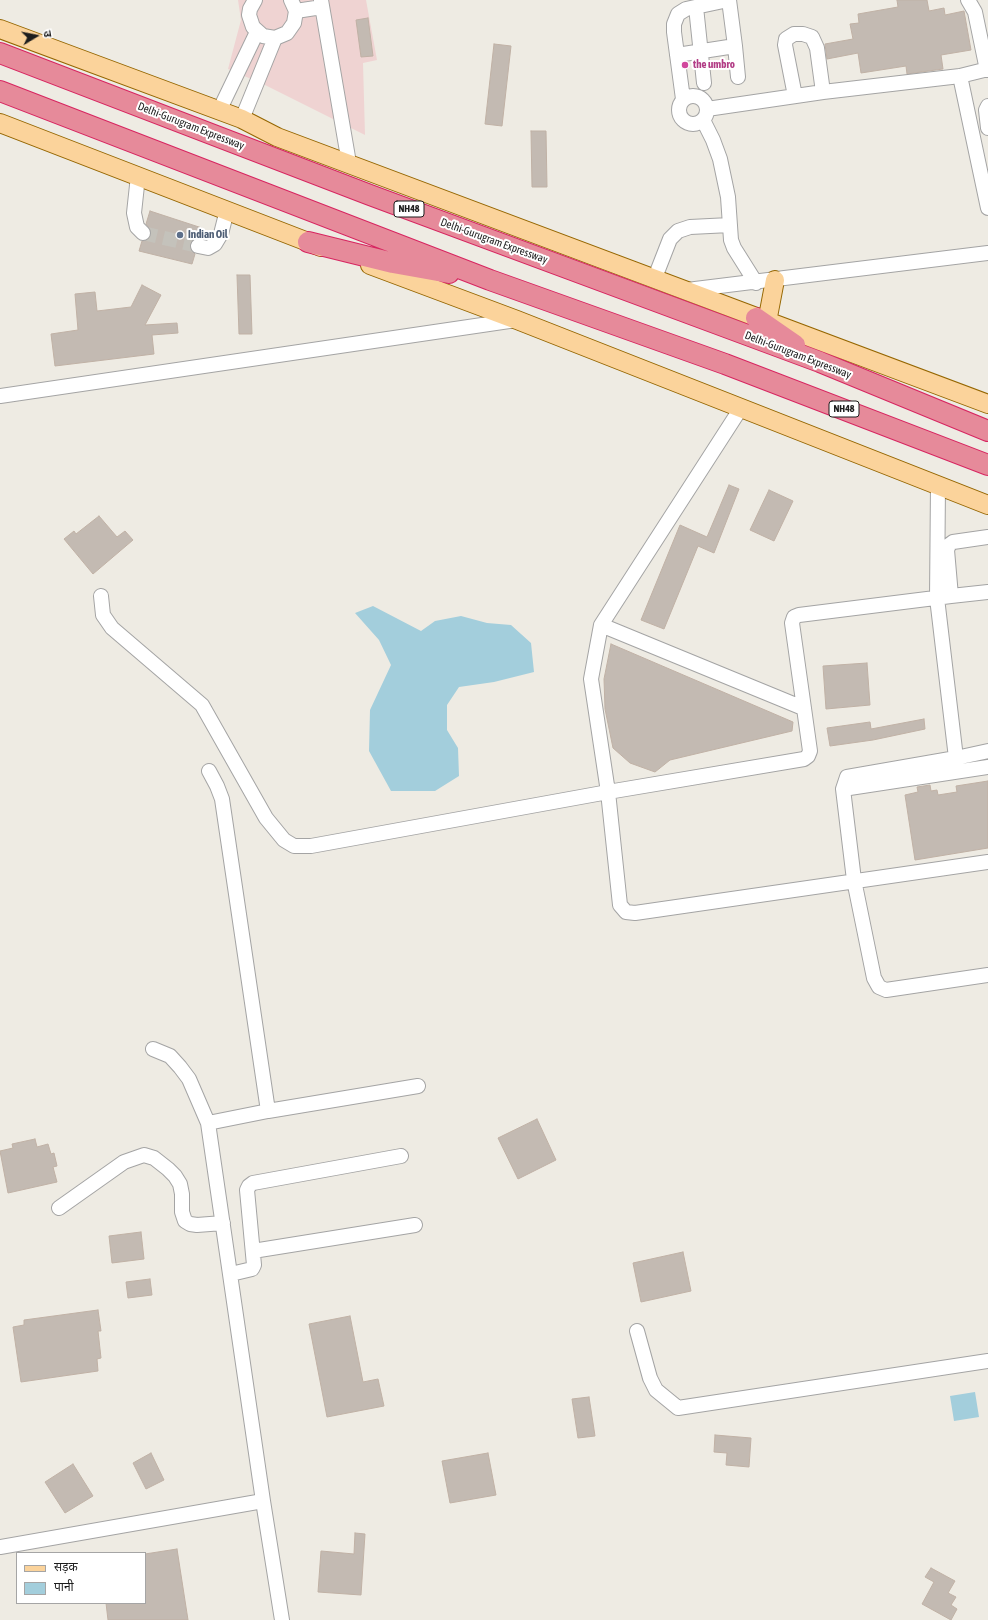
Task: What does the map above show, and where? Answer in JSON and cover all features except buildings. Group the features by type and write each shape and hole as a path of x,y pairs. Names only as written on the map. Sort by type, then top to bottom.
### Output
{"highway":[{"name":"Delhi-Gurugram Expressway","path":"0,53 370,195 820,362 988,431"},
{"name":"NH48","path":"0,91 490,280 733,367 988,465"},
{"path":"308,242 393,263 490,280"},
{"path":"762,320 820,362"}],"main road":[{"path":"0,29 242,119 277,137 349,163 683,291 988,404"},
{"path":"0,123 308,242 517,320 988,505"},
{"path":"762,320 775,280"}],"street":[{"path":"255,0 250,9 249,15 253,27 257,32 269,38 281,37 291,29 296,17 293,5 322,3 349,163"},
{"path":"738,78 729,0 682,11 674,24 683,99 679,108 679,113 684,121 692,124 705,114 795,96 960,76 988,70 974,12 968,0"},
{"path":"696,7 702,51 704,83"},
{"path":"219,111 257,32"},
{"path":"795,96 785,45 786,39 794,34 803,34 812,37 817,48 823,92"},
{"path":"242,119 275,38"},
{"path":"677,55 735,46"},
{"path":"960,76 988,208"},
{"path":"683,99 697,96 704,101 705,114 720,159 728,197 730,225 734,248 756,282"},
{"path":"988,106 986,110 988,128"},
{"path":"138,176 134,213 137,227 144,233"},
{"path":"198,246 208,248 216,244 221,234 227,210"},
{"path":"654,280 670,239 678,231 690,226 730,225"},
{"path":"683,291 988,252"},
{"path":"0,396 517,320"},
{"path":"741,408 601,625 591,679 608,792 620,904 626,912 635,912 988,862"},
{"path":"938,485 944,597 956,758"},
{"path":"944,597 947,550 949,545 953,542 988,537"},
{"path":"101,596 103,615 112,628 202,705 266,818 284,840 294,846 311,846 608,792 804,759 808,756 810,751 792,623 794,617 799,614 988,592"},
{"path":"601,625 803,708"},
{"path":"988,751 847,777 843,789 854,880 874,978 879,987 886,990 988,975"},
{"path":"843,789 988,766"},
{"path":"209,771 218,786 222,799 268,1111"},
{"path":"153,1049 170,1056 189,1079 208,1123 263,1501 282,1620"},
{"path":"208,1123 268,1111 418,1086"},
{"path":"59,1208 124,1162 144,1155 154,1158 168,1168 180,1184 182,1194 182,1212 185,1221 190,1224 197,1225 223,1223"},
{"path":"231,1274 252,1269 254,1265 247,1190 253,1183 401,1156"},
{"path":"253,1251 415,1225"},
{"path":"636,1331 650,1378 656,1390 678,1408 988,1361"},
{"path":"0,1547 263,1501"}],"shaded area":[{"path":"238,0 366,0 377,60 363,63 365,135 265,85 228,69 241,20"}],"water":[{"path":"373,606 421,631 435,621 461,616 487,623 511,625 531,643 534,672 494,682 459,687 447,705 447,730 458,748 459,776 435,791 391,791 369,751 370,710 391,665 379,640 355,613"},
{"path":"975,1392 979,1417 954,1421 950,1396"}],"tunnel":[{"path":"143,233 198,246"}],"place":[{"name":"the umbro","path":"685,65"},
{"name":"Indian Oil","path":"180,235"}]}
